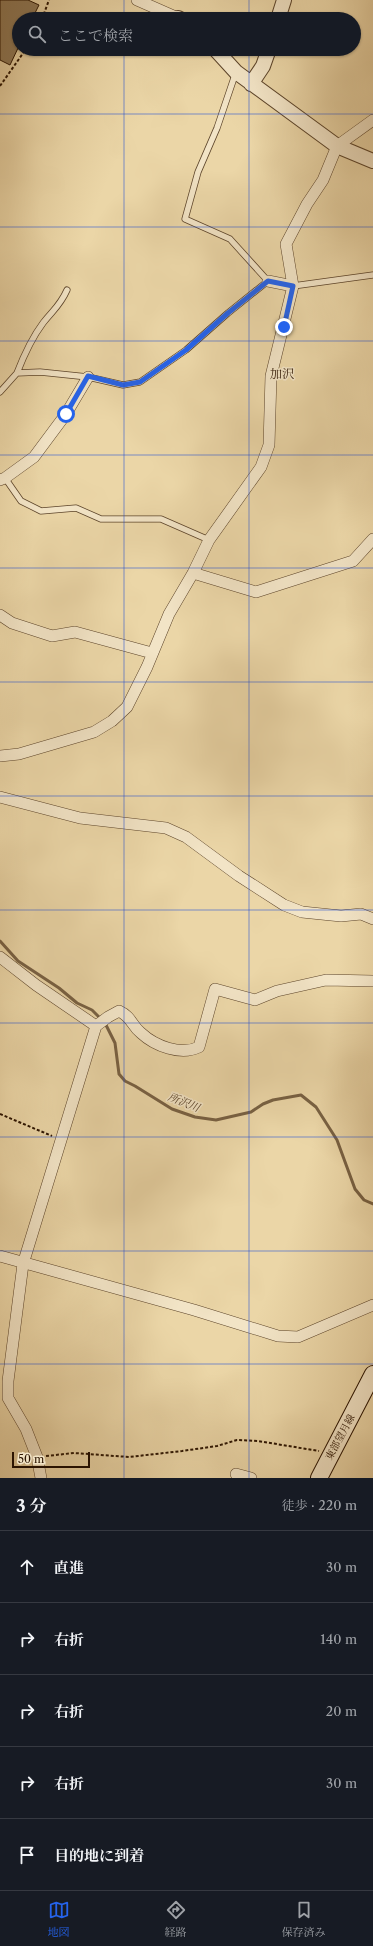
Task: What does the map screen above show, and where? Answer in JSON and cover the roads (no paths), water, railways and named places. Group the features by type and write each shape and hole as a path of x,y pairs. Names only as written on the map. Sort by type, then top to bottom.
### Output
{"main road":[{"name":"東部望月線","path":"319,1478 373,1374"}],"street":[{"path":"137,0 164,12"},
{"path":"280,12 284,0"},
{"path":"221,56 236,72 251,84 337,146 373,161"},
{"path":"251,84 263,66 267,56"},
{"path":"0,756 19,754 94,732 112,721 127,707 147,667 169,614 193,573 209,540 261,467 269,445 271,376 293,286 286,244 307,204 323,180 337,146 373,120"},
{"path":"268,281 293,286"},
{"path":"2,479 34,457 66,414 88,376"},
{"path":"193,573 256,592 353,560 373,539"},
{"path":"0,615 12,624 52,636 75,632 152,653"},
{"path":"0,797 80,818 166,828 186,837 239,876 284,905 302,912 341,916 361,914 373,919"},
{"path":"0,957 36,985 96,1026"},
{"path":"41,1478 37,1457 26,1429 8,1398 5,1364 23,1264 96,1026 119,1011 127,1015 140,1033 163,1046 179,1050 195,1049 199,1047 215,989 254,1000 277,991 326,980 373,981"},
{"path":"0,1256 23,1264 194,1310 278,1336 298,1337 373,1305"},
{"path":"236,1474 251,1478"}],"lane":[{"path":"17,374 40,372 88,376 123,385 140,382 186,350 228,313 268,281 230,239 185,219 198,172 218,128 236,72"},
{"path":"293,286 373,274"},
{"path":"0,392 17,374 28,345 44,322 62,302 66,290"},
{"path":"2,479 21,501 41,511 76,508 101,519 161,519 209,540"}],"waterway":[{"name":"所沢川","path":"0,941 18,961 59,988 77,1003 92,1010 101,1019"},
{"name":"所沢川","path":"105,1023 115,1043 119,1074 125,1081 172,1109 195,1117 216,1120 251,1112 263,1104 273,1100 301,1095 316,1107 337,1140 355,1189 364,1200 373,1204"}],"district":[{"name":"加沢","path":"282,373"}]}
